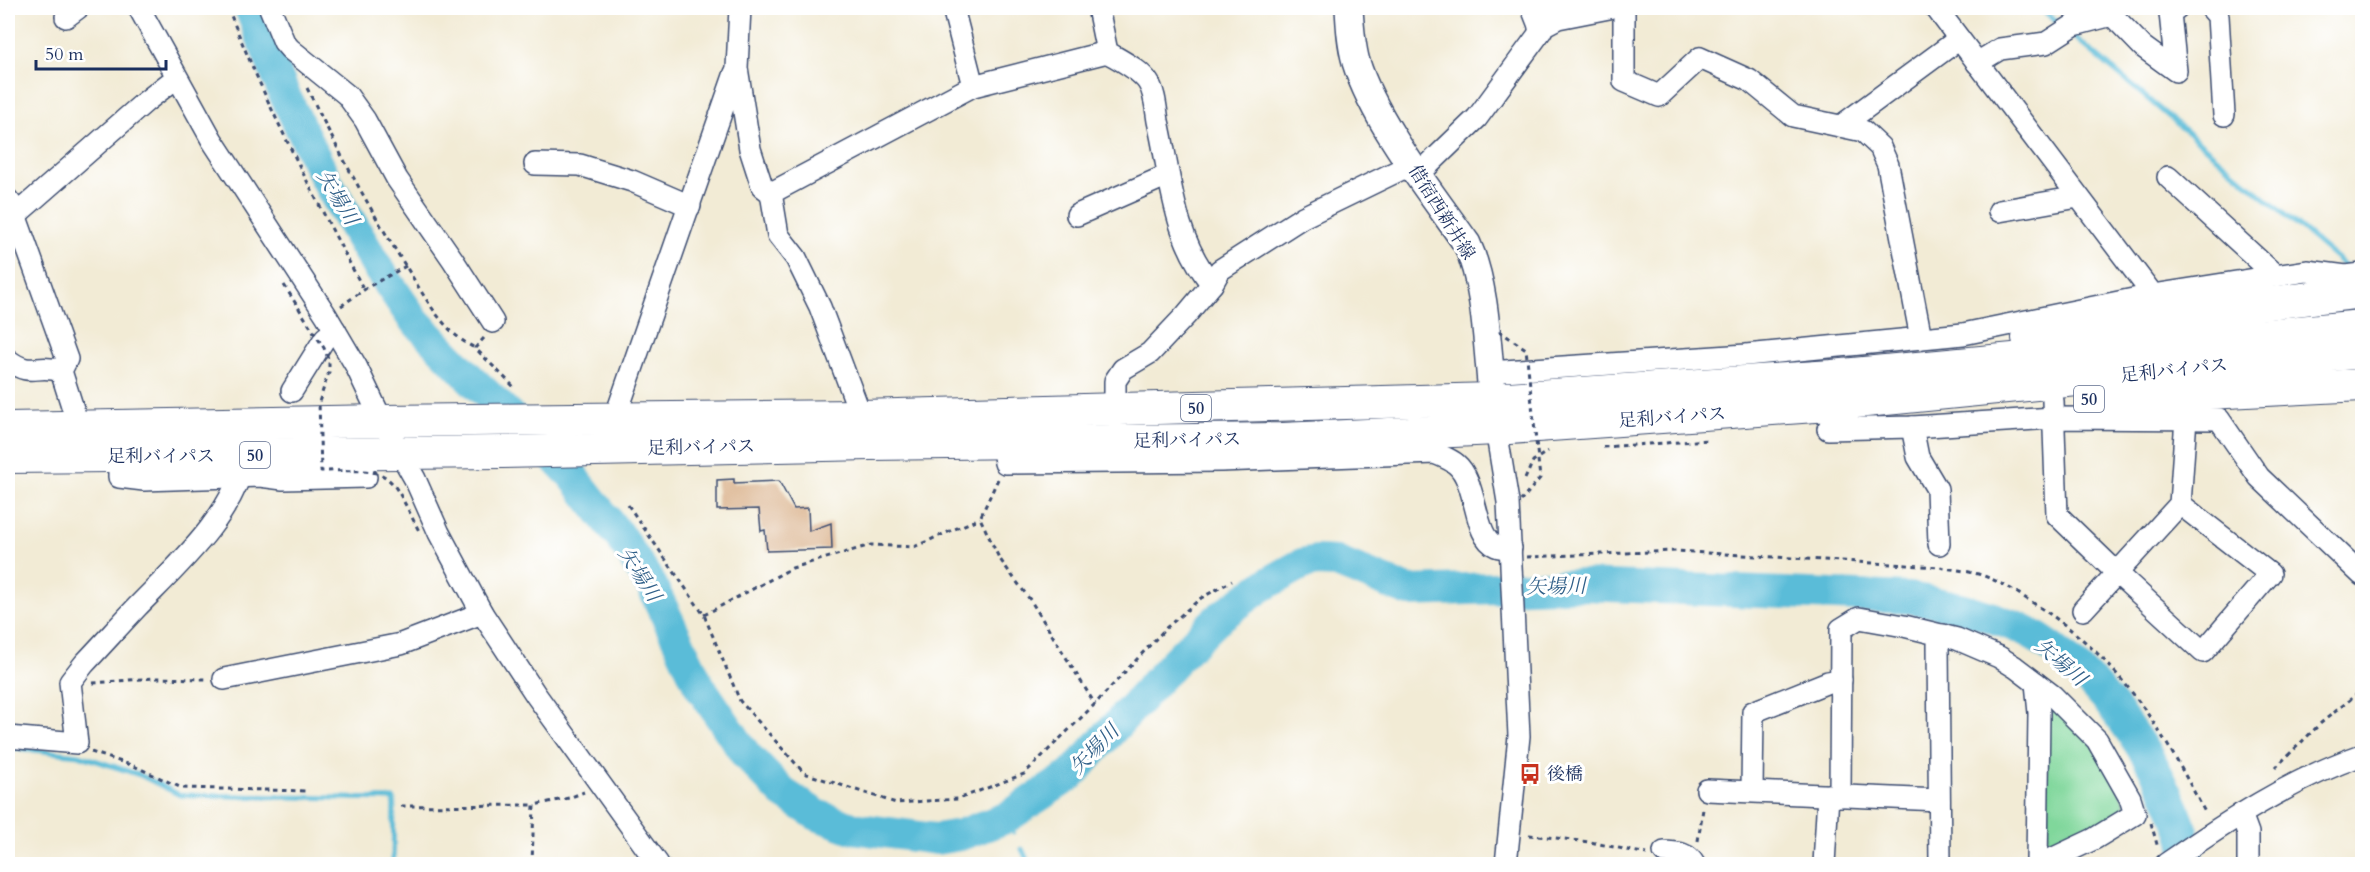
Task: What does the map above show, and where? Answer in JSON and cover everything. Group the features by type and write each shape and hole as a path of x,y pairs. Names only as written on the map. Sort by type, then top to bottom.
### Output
{"highway":[{"name":"50","path":"1832,376 2025,339 2235,307 2362,292"},
{"name":"足利バイパス","path":"8,457 119,456 243,466 402,453 580,450 1004,452 1496,429 1822,418 2021,372 2362,326"},
{"name":"足利バイパス","path":"8,428 861,416 1115,410 1491,385 2021,372 2362,352"},
{"name":"50","path":"1822,418 2054,410 2362,385"}],"main road":[{"name":"借宿西新井線","path":"1349,8 1350,36 1362,78 1392,133 1467,244 1473,258 1480,288 1496,429"}],"street":[{"path":"139,8 212,140 335,320 382,421 402,453 439,533 482,613 599,784 658,864"},
{"path":"270,8 284,42 290,49 347,94 365,120 397,179 493,322"},
{"path":"740,8 736,68 750,149 762,186 771,193 778,235 796,258 820,307 861,416"},
{"path":"953,8 973,86"},
{"path":"1098,8 1107,52 1148,81 1168,164 1172,199 1193,258 1212,284"},
{"path":"1115,410 1115,381 1123,369 1150,353 1186,315 1212,284 1220,270 1303,218 1415,169 1477,118 1541,31 1532,8"},
{"path":"1539,28 1558,18 1609,8"},
{"path":"1624,8 1624,81 1659,96 1700,58 1749,80 1793,116 1863,131 1880,147 1888,165 1921,338"},
{"path":"1936,8 2153,295"},
{"path":"1977,63 2000,50 2046,43 2074,25 2112,15 2143,47 2176,71 2170,13 2177,8"},
{"path":"2211,8 2218,16 2224,116"},
{"path":"1841,126 1959,39"},
{"path":"771,193 973,86 1107,52"},
{"path":"615,418 736,68"},
{"path":"76,426 61,370 67,359 13,207 176,78"},
{"path":"535,164 580,165 632,182 690,206"},
{"path":"1077,215 1168,175"},
{"path":"2168,177 2276,276"},
{"path":"1999,211 2078,197"},
{"path":"1491,385 1746,355 1963,334 2153,295 2307,271 2346,276 2362,274"},
{"path":"292,391 335,320"},
{"path":"8,360 25,370 44,368 61,370"},
{"path":"1822,418 1912,427 2054,410 2219,418 2259,477 2362,575"},
{"path":"2054,410 2057,514 2203,652 2270,574 2180,504"},
{"path":"2084,610 2180,504 2186,418"},
{"path":"1912,427 1918,457 1937,489 1940,544"},
{"path":"1496,429 1506,484 1514,600 1519,736 1506,864"},
{"path":"1004,452 1221,461 1435,453 1454,462 1463,471 1472,488 1485,535 1490,542 1497,547 1510,548"},
{"path":"8,737 77,743 70,682 84,664 180,563 209,527 236,487 243,466 260,476 283,479 366,477"},
{"path":"224,679 401,644 482,613"},
{"path":"1824,864 1834,795 1841,680 1841,629 1859,618 1943,635 1999,657 2036,683 2058,699 2097,740 2130,798 2134,814 2094,839 2039,864 2036,683"},
{"path":"1940,864 1938,645 1943,635"},
{"path":"1752,790 1753,712 1828,682 1841,680"},
{"path":"2165,860 2299,780 2362,755"},
{"path":"1707,790 1752,790 1939,800"},
{"path":"2241,814 2248,833 2248,864"},
{"path":"1664,852 1684,854 1694,864"}],"path":[{"path":"228,8 243,46 301,170 366,289"},
{"path":"304,82 359,188 404,267 434,311 466,344 475,348 516,389"},
{"path":"335,320 366,289 404,267"},
{"path":"284,285 324,348 329,362 329,372 319,402 321,471 370,470 384,475 395,484 419,531"},
{"path":"475,348 493,329 493,322"},
{"path":"1499,331 1526,349 1540,478 1521,501"},
{"path":"1603,447 1716,439"},
{"path":"1506,484 1525,480 1533,461 1549,450"},
{"path":"1004,452 980,518 999,558 1031,601 1095,704"},
{"path":"628,505 704,615 740,701 804,773 896,803 958,799 1024,774 1095,704 1166,628 1201,598 1232,581"},
{"path":"704,615 792,568 871,545 914,547 980,518"},
{"path":"70,682 154,678 224,679"},
{"path":"2274,768 2321,723 2362,690"},
{"path":"77,743 81,748 134,766 183,788 307,791"},
{"path":"401,806 534,805 569,798 599,784"},
{"path":"1694,864 1707,790"},
{"path":"532,864 534,805"},
{"path":"2145,818 2151,823 2165,860"},
{"path":"1509,833 1590,842 1648,854 1664,852"}],"green space":[{"path":"2059,707 2094,745 2125,801 2121,815 2058,850 2047,841 2046,712"}],"building":[{"path":"734,479 734,483 779,481 794,509 808,508 809,531 831,523 832,549 767,551 765,530 761,531 759,509 717,510 717,480"}],"waterway":[{"name":"矢場川","path":"250,8 284,94 326,180 376,265 413,319 471,379 572,475 621,538 652,586 699,685 746,755 783,793 817,815 852,828 936,839 960,835 1006,818 1071,775 1174,662 1215,621 1261,587 1302,564 1317,561 1336,562 1409,591 1583,585 1909,598 1993,618 2025,631 2062,656 2105,698 2125,723 2158,775 2171,802 2182,829 2189,864"},
{"path":"2040,8 2062,26"},
{"path":"2071,34 2348,268"},
{"path":"15,748 79,755 140,775 180,795 394,799 393,864"},
{"path":"1006,818 1013,832"},
{"path":"1022,849 1029,864"}],"place":[{"name":"後橋","path":"1530,774"}]}
